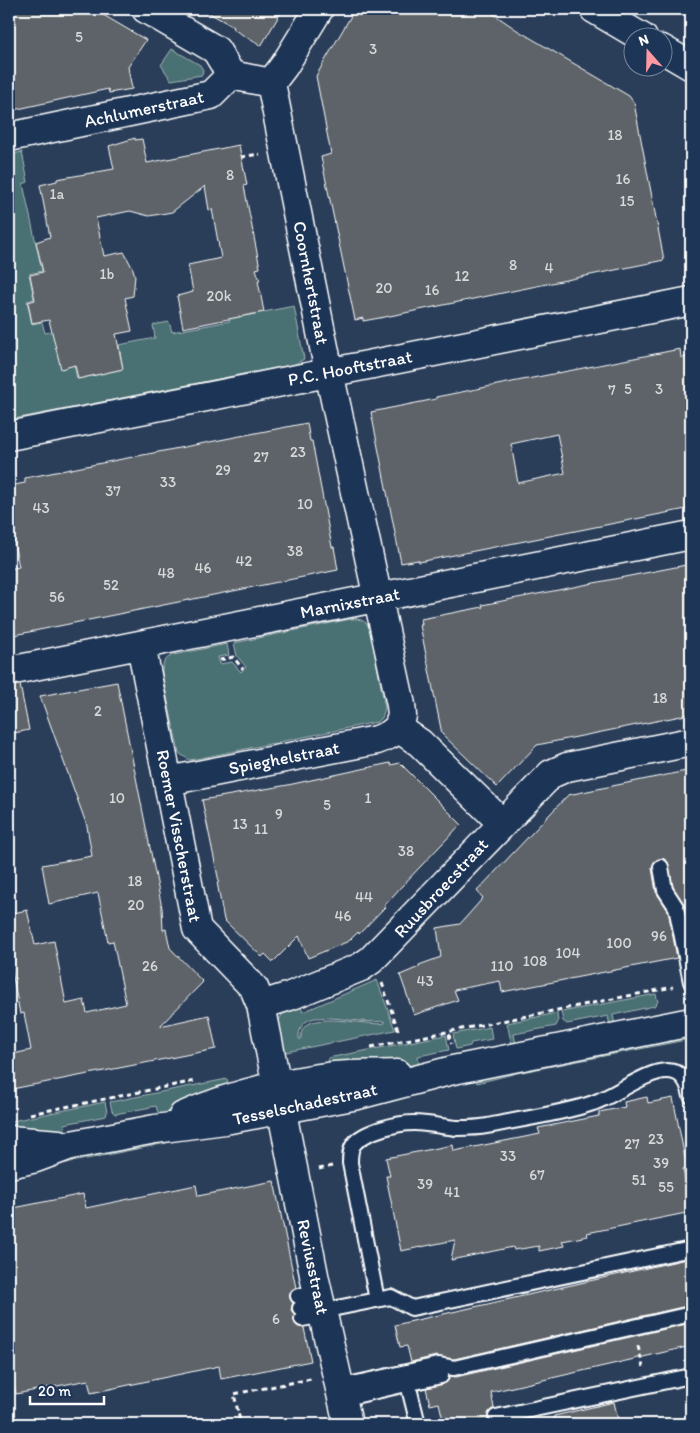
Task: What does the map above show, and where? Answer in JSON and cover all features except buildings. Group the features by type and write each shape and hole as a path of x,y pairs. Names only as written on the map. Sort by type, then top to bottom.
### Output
{"street":[{"path":"146,9 216,50 231,75 271,84 319,9"},
{"path":"594,9 626,28"},
{"path":"672,55 691,66"},
{"name":"Achlumerstraat","path":"9,137 211,96 231,75"},
{"name":"Coornhertstraat","path":"271,84 329,372 401,705 402,716 398,728"},
{"name":"P.C. Hooftstraat","path":"9,436 691,301"},
{"name":"Marnixstraat","path":"9,671 691,535"},
{"name":"Roemer Visscherstraat","path":"141,645 197,929 254,988 261,1005"},
{"path":"398,728 420,743 502,823"},
{"name":"Spieghelstraat","path":"168,781 377,740 398,728"},
{"name":"Ruusbroecstraat","path":"261,1005 361,967 371,960 545,779 558,769 691,742"},
{"path":"261,1005 279,1098"},
{"name":"Tesselschadestraat","path":"9,1164 36,1158 71,1145 155,1129 213,1103 237,1095 279,1098 334,1076 453,1070 691,1022"},
{"name":"Reviusstraat","path":"279,1098 312,1306 341,1396"},
{"name":"Tesselschadestraat","path":"9,1140 71,1145"}],"lane":[{"path":"661,866 665,890 676,907 691,982"},
{"path":"377,1300 350,1163 353,1145 360,1139 372,1132 400,1125 414,1123 472,1128 585,1106 646,1077 667,1071 678,1073 684,1078 689,1085 691,1096"},
{"path":"312,1306 390,1297 412,1308 691,1249"},
{"path":"341,1396 438,1365 454,1368 691,1314"},
{"path":"341,1396 441,1376"},
{"path":"496,1417 691,1376"},
{"path":"408,1384 418,1424"}],"path":[{"path":"220,660 233,657 243,668"},
{"path":"371,960 380,976 399,1033"},
{"path":"224,1424 240,1421 234,1394 341,1396"}],"green space":[{"path":"172,49 200,65 203,70 202,75 171,80 161,65"},
{"path":"22,152 28,182 23,184 42,271 29,274 34,299 27,301 32,324 42,322 45,333 67,329 77,379 123,369 119,345 155,338 153,325 169,322 172,332 294,306 304,359 295,364 9,420 9,155"},
{"path":"351,619 363,621 370,629 385,708 382,718 377,722 196,759 189,760 179,753 162,673 163,664 167,658 173,655 227,644 229,655 218,657 220,664 232,662 241,672 246,667 237,656 234,643"},
{"path":"377,980 395,1030 281,1053 277,1023 285,1010 299,1004 303,1012","holes":["315,1018 367,1022 384,1021 385,1023 321,1020 310,1023 303,1029 301,1039 299,1039 301,1028 305,1023"]},
{"path":"656,994 658,1002 654,1006 613,1015 615,1025 610,1026 608,1016 567,1024 563,1021 561,1012"},
{"path":"557,1013 558,1022 556,1026 514,1034 516,1045 512,1046 507,1023"},
{"path":"490,1027 492,1039 471,1043 470,1046 456,1049 453,1034"},
{"path":"691,1034 691,1039 517,1073 477,1083 476,1077"},
{"path":"446,1035 449,1050 418,1056 419,1065 330,1069 328,1058"},
{"path":"227,1079 230,1089 159,1116 156,1106 115,1114 112,1111 110,1102"},
{"path":"105,1102 106,1116 64,1124 66,1134 14,1133 12,1121"},
{"path":"220,1128 221,1132 22,1172 21,1167"}]}
